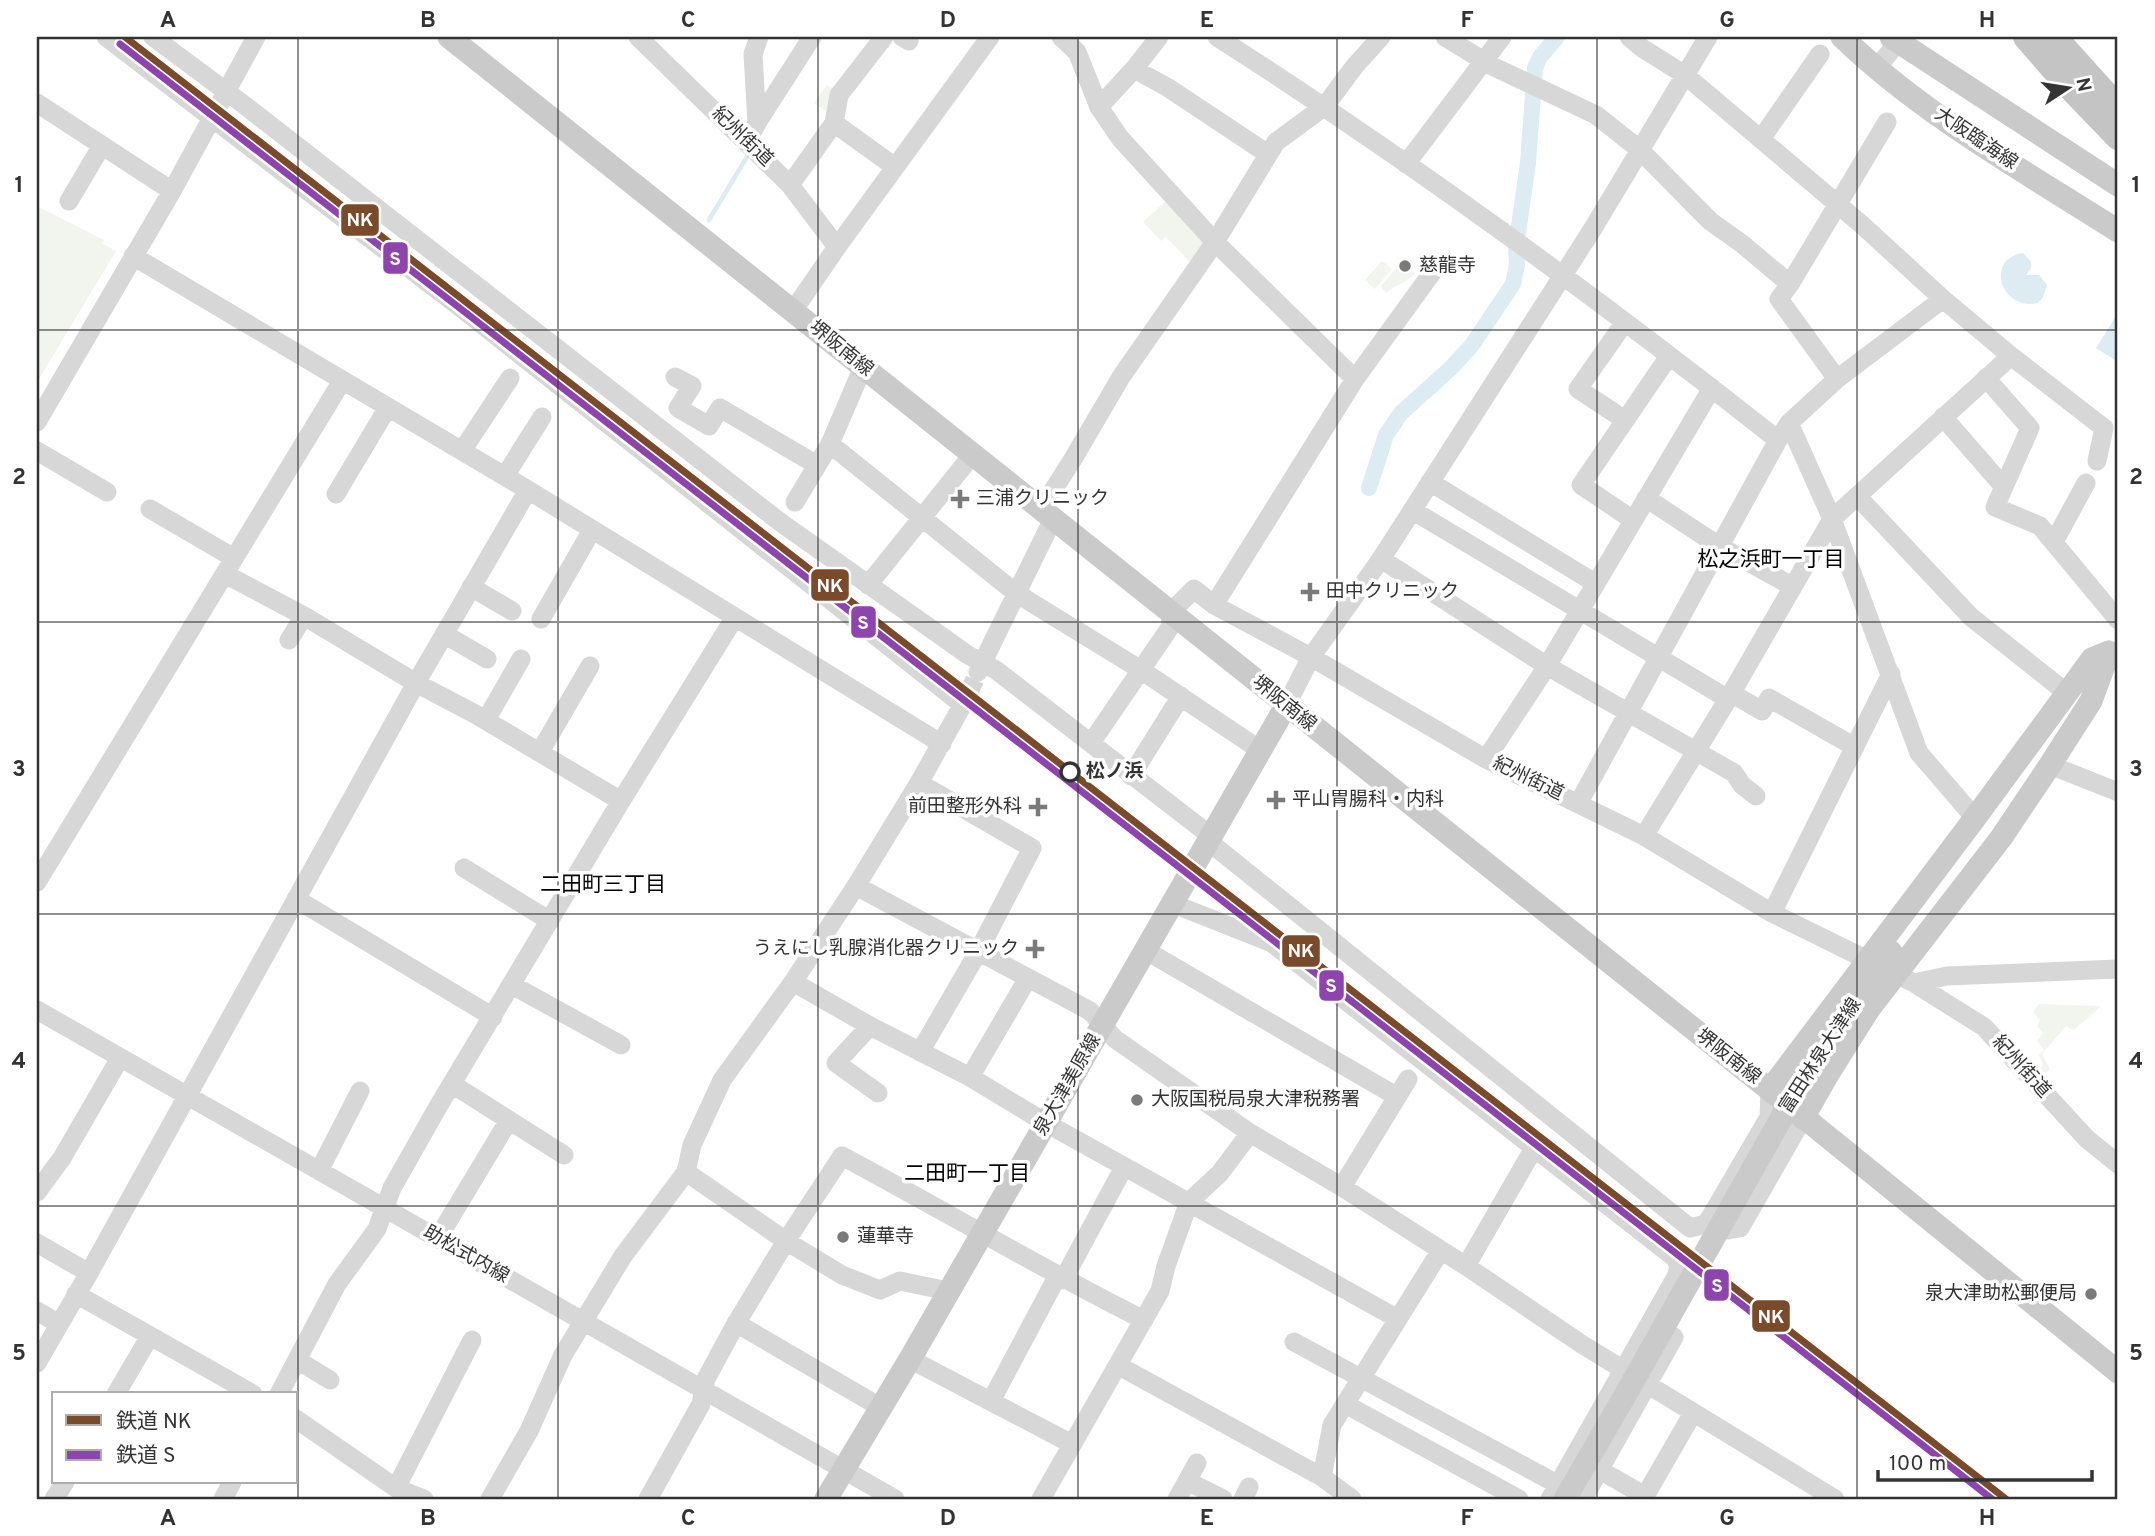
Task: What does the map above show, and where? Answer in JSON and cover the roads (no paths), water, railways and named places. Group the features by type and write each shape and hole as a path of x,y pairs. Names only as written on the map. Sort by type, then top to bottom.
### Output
{"highway":[{"path":"2026,37 2118,137"},
{"path":"2054,37 2118,108"}],"main road":[{"name":"堺阪南線","path":"449,37 1770,1090 2118,1372"},
{"name":"大阪臨海線","path":"1842,37 1876,69 1973,138 2118,231"},
{"name":"大阪臨海線","path":"1896,39 2118,185"},
{"path":"1770,1090 2092,659 2113,646"},
{"path":"1803,1118 1869,1009 1905,979 2050,765 2091,701 2113,646"},
{"name":"富田林泉大津線","path":"1558,1494 1633,1382 1791,1101 1871,978 2034,764 2113,646"},
{"name":"泉大津美原線","path":"826,1499 910,1359 1286,706"}],"street":[{"path":"106,37 465,312 765,551 965,701 856,886 793,982 722,1080 692,1145 686,1172 623,1256 563,1355 529,1431 490,1499"},
{"path":"153,37 784,525 980,668 996,670 1091,743 1690,1228 1706,1224 1769,1117 1770,1090"},
{"path":"37,422 172,191 256,37"},
{"name":"紀州街道","path":"638,37 790,185 837,247"},
{"path":"757,124 753,54 759,37"},
{"path":"747,142 812,37"},
{"path":"790,185 834,123 839,95 884,37"},
{"path":"793,310 990,37"},
{"path":"1061,37 1077,52 1099,107 1120,138 1215,242 1355,379"},
{"path":"1099,107 1159,37"},
{"path":"1217,37 1325,106 1563,275 1777,440"},
{"path":"980,668 1016,593 1047,514 1121,377 1215,242 1276,142 1325,106 1381,37"},
{"path":"1446,37 1483,60 1596,115 1639,149 1710,221 1790,284"},
{"path":"1406,164 1502,37"},
{"path":"1629,37 1685,75 1837,204 1942,299 2104,428 2096,461"},
{"path":"1286,706 1311,656 1381,559 1563,275 1708,37"},
{"path":"1876,69 1896,39"},
{"path":"1761,139 1820,54"},
{"path":"1134,69 1167,87 1268,154"},
{"path":"37,103 172,191"},
{"path":"1837,379 1779,299 1887,122"},
{"path":"834,123 895,167"},
{"path":"69,201 101,147"},
{"path":"133,256 505,476 942,744"},
{"path":"1214,605 1355,379 1434,270"},
{"path":"1578,804 1777,440 1789,423 1837,379 1942,299"},
{"path":"1625,322 1578,388 1625,420"},
{"path":"1633,520 1581,485 1669,356"},
{"path":"1644,836 1832,519 2011,356"},
{"path":"795,502 830,444 863,367"},
{"path":"675,377 692,386 678,408 709,426 720,408 817,465"},
{"path":"462,451 510,378"},
{"path":"1986,378 2030,428 1995,507 2040,526 2118,620"},
{"path":"37,880 342,381"},
{"path":"1486,759 1547,666 1712,388"},
{"path":"336,494 387,407"},
{"path":"505,476 542,417"},
{"path":"1942,417 2004,487"},
{"path":"1789,423 1832,519 1919,753 1975,818"},
{"path":"830,444 1016,593 1141,670 1260,750"},
{"path":"37,452 107,492"},
{"path":"868,585 973,454"},
{"path":"1430,482 1595,583"},
{"path":"2054,542 2087,483"},
{"path":"37,1363 416,683 528,490"},
{"path":"1857,496 1971,617 2067,693"},
{"path":"1646,499 1719,546 1792,586"},
{"path":"150,509 304,616 621,801"},
{"path":"1412,510 1659,658 1729,696 1762,710 1769,698 1855,747"},
{"path":"765,551 784,525"},
{"path":"541,619 592,530"},
{"path":"1381,559 1547,666 1734,773 1742,785 1756,796"},
{"path":"471,587 512,611"},
{"name":"紀州街道","path":"1170,613 1194,590 1214,605 1311,656 1486,759 1644,836 1772,913 1905,979 1984,1027 2087,1139 2118,1164"},
{"path":"1091,743 1171,626 1170,613"},
{"path":"289,640 304,616"},
{"path":"280,1392 337,1284 377,1229 392,1188 452,1084 621,801 735,617"},
{"path":"444,634 487,659"},
{"path":"486,720 521,659"},
{"path":"540,752 590,666"},
{"path":"1772,913 1891,674"},
{"path":"1131,776 1181,696"},
{"path":"2050,765 2118,792"},
{"path":"919,783 1032,848 978,952 920,1052"},
{"path":"464,868 550,921"},
{"path":"856,886 1090,1011 1115,1039 1250,1133 1342,1187 1466,1266 1633,1382 1693,1413 1814,1494 1835,1499"},
{"path":"296,899 493,1017"},
{"path":"1171,903 1272,943 1675,1258 1679,1267 1676,1278 1650,1322 1633,1382 1600,1470 1583,1499"},
{"path":"1145,950 1396,1096"},
{"path":"1905,979 2118,969"},
{"path":"970,1077 1027,978"},
{"path":"793,982 870,1026 970,1077 1046,1123 1398,1319"},
{"path":"512,985 621,1045"},
{"name":"助松式内線","path":"37,1010 895,1499"},
{"path":"870,1026 835,1063 878,1093"},
{"path":"37,1192 62,1158 120,1058"},
{"path":"1342,1187 1408,1079"},
{"path":"452,1084 564,1155"},
{"path":"319,1171 360,1091"},
{"path":"1714,1211 1714,1220 1728,1230 1740,1228 1803,1118"},
{"path":"438,1238 509,1120"},
{"path":"1047,1497 1072,1444 1160,1291 1189,1202 1220,1173 1250,1133"},
{"path":"1466,1266 1534,1148"},
{"path":"648,1499 701,1404 702,1390 736,1323 842,1156 982,1231 1060,1278 1144,1320"},
{"path":"991,1401 1125,1167"},
{"path":"686,1172 786,1241 842,1275 880,1290 900,1281 947,1291"},
{"path":"37,1243 89,1273"},
{"path":"1322,1477 1332,1425 1441,1250"},
{"path":"76,1294 249,1392"},
{"path":"37,1311 60,1324"},
{"path":"1633,1382 1674,1337 1650,1322"},
{"path":"736,1323 880,1407"},
{"path":"117,1392 150,1336"},
{"path":"397,1488 472,1340"},
{"path":"1294,1342 1361,1378 1558,1494"},
{"path":"910,1359 1072,1444"},
{"path":"297,1360 330,1380"},
{"path":"1119,1366 1322,1477 1341,1497"},
{"path":"1345,1404 1519,1499"},
{"path":"1600,1470 1645,1496 1693,1413"},
{"path":"298,1420 397,1488 424,1499"},
{"path":"1177,1499 1197,1463"},
{"path":"1187,1481 1223,1499"},
{"path":"54,1499 64,1484"}],"waterway":[{"path":"1369,488 1386,435 1401,413 1472,345 1513,284 1528,163 1535,68 1540,57 1557,37"},
{"path":"709,220 750,152"}],"tunnel":[{"path":"967,697 978,672"}],"rail line":[{"name":"NK","path":"125,37 2006,1499"},
{"name":"S","path":"120,44 1992,1499"}],"place":[{"name":"慈龍寺","path":"1405,266"},
{"name":"三浦クリニック","path":"960,499"},
{"name":"田中クリニック","path":"1310,592"},
{"name":"松ノ浜","path":"1070,772"},
{"name":"平山胃腸科・内科","path":"1276,800"},
{"name":"前田整形外科","path":"1038,807"},
{"name":"うえにし乳腺消化器クリニック","path":"1035,949"},
{"name":"大阪国税局泉大津税務署","path":"1137,1100"},
{"name":"蓮華寺","path":"843,1237"},
{"name":"泉大津助松郵便局","path":"2091,1294"}],"district":[{"name":"松之浜町一丁目","path":"1771,560"},
{"name":"二田町三丁目","path":"603,885"},
{"name":"二田町一丁目","path":"967,1174"}]}
